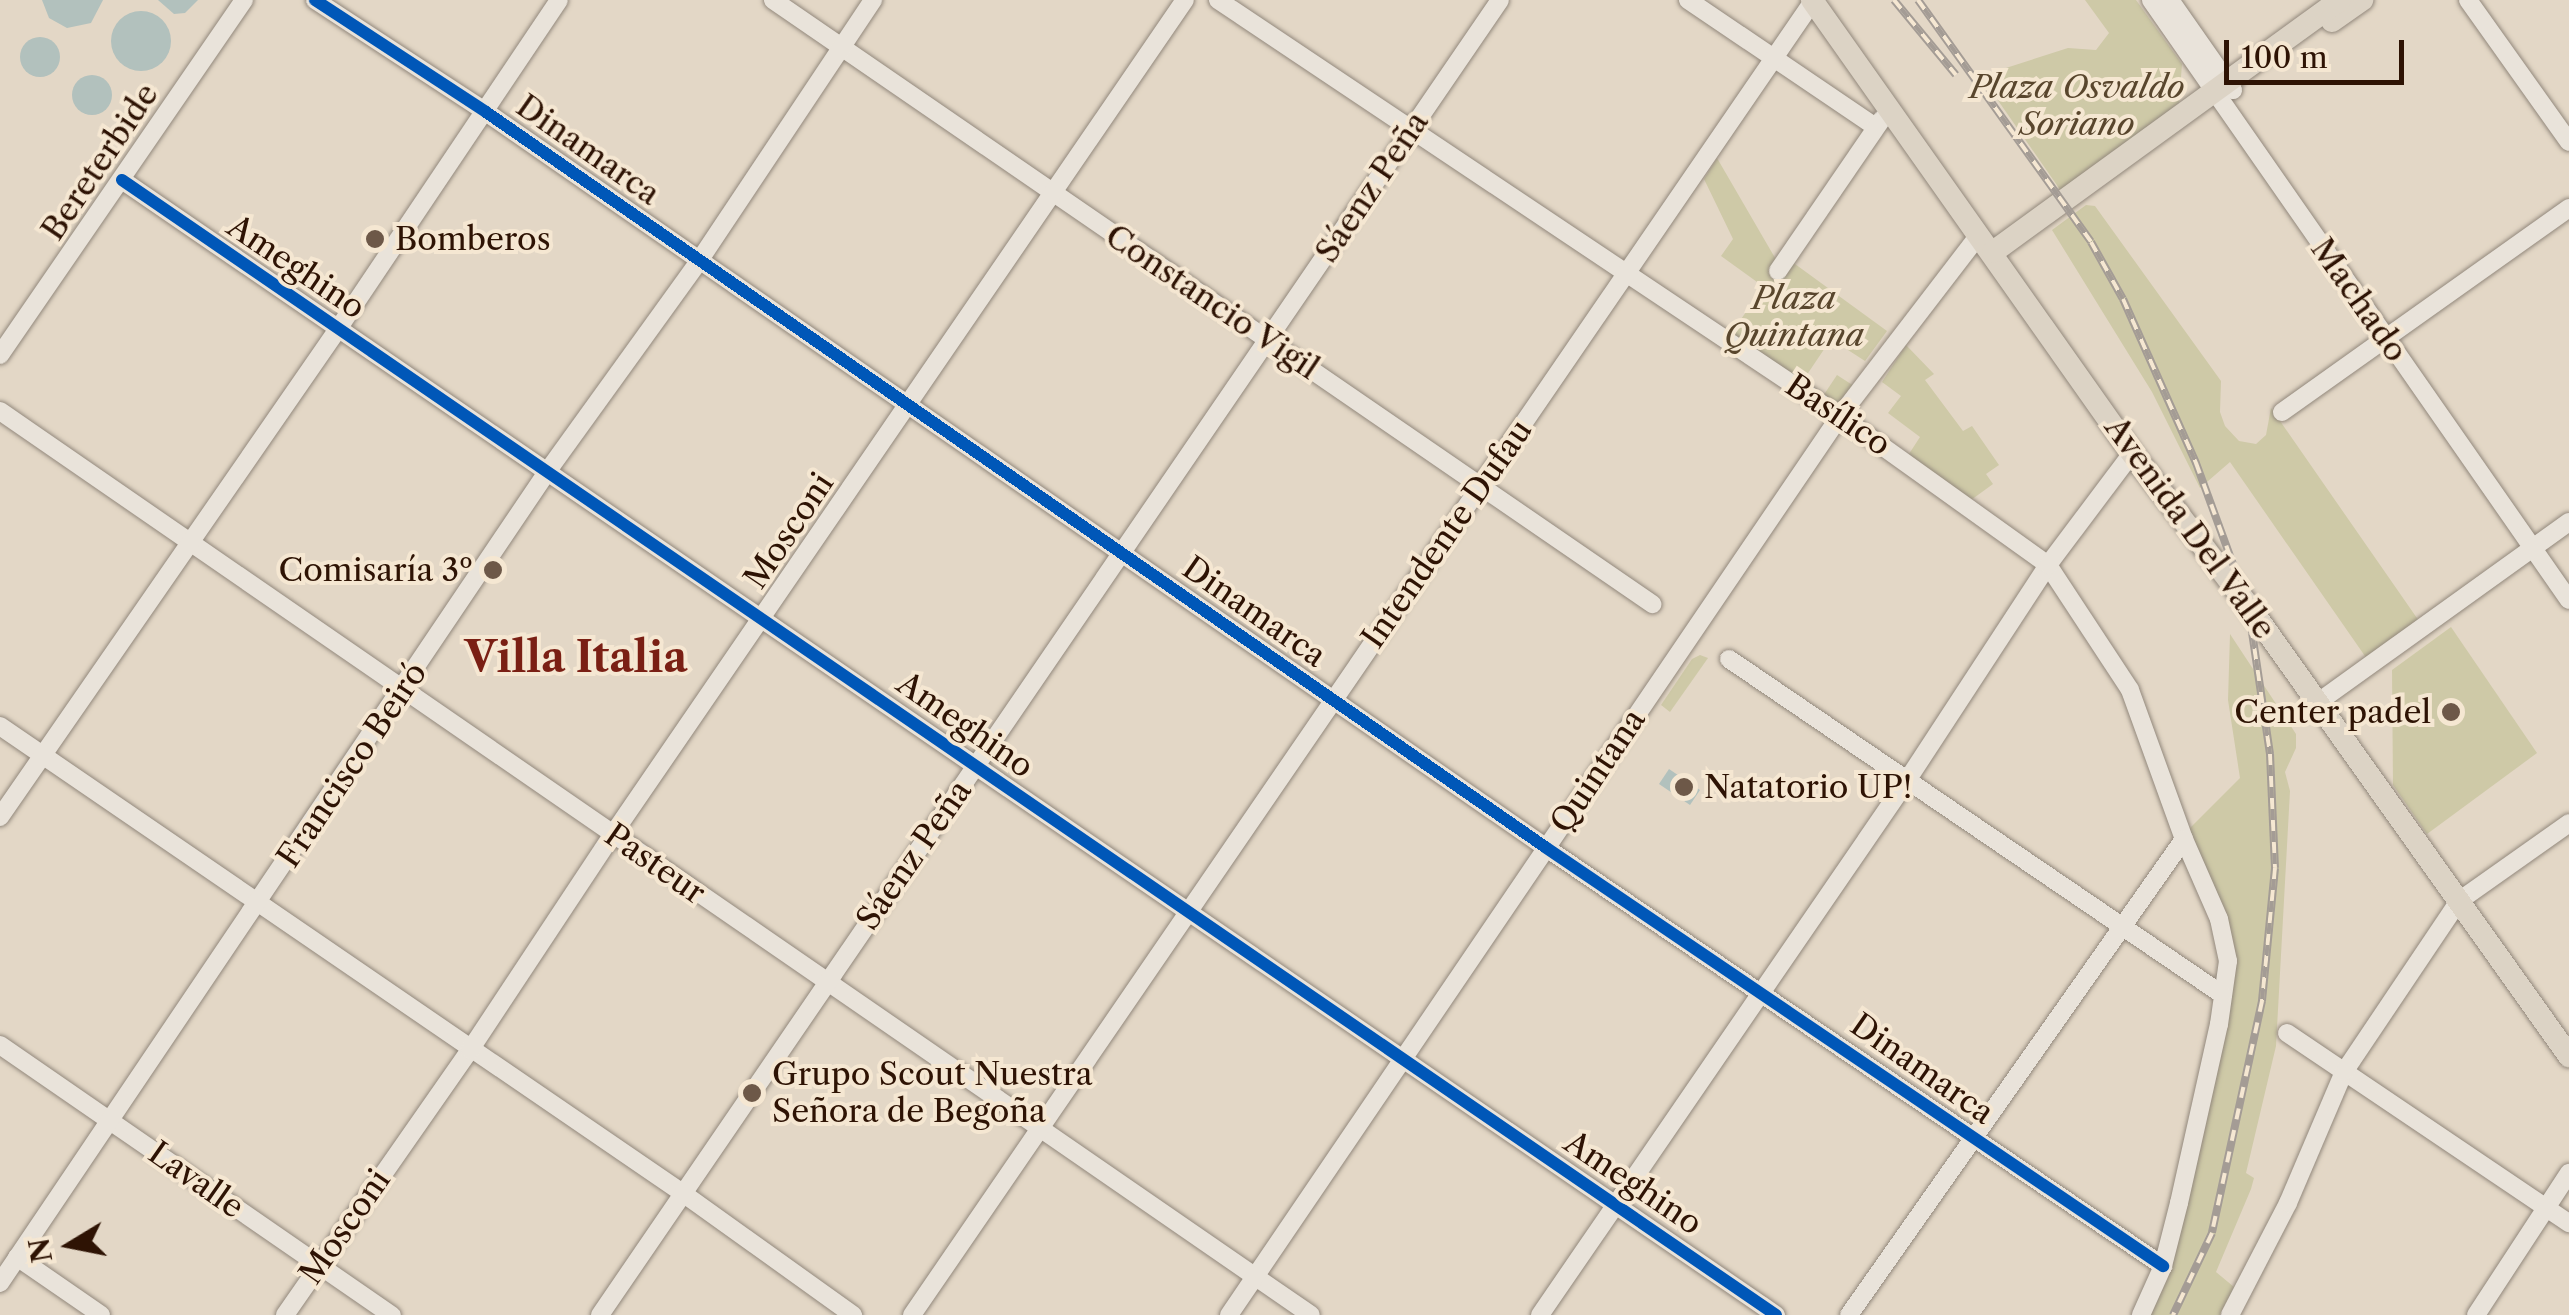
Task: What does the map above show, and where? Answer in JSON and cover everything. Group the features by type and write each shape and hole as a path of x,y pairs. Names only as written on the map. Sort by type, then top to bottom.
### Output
{"main road":[{"name":"Avenida Del Valle","path":"1812,0 1882,118 1986,243 2132,452 2317,702 2569,1056"},
{"path":"2222,90 2340,0"},
{"path":"1986,243 2093,180 2106,165 2362,0"}],"street":[{"name":"Bereterbide","path":"0,355 244,0"},
{"name":"Dinamarca","path":"315,0 486,112 1545,847 2163,1266"},
{"path":"0,817 338,329 559,0"},
{"name":"Constancio Vigil","path":"773,0 1652,604"},
{"name":"Francisco Beiró","path":"0,1283 404,690 547,472 699,261 874,0"},
{"name":"Mosconi","path":"284,1315 470,1050 613,834 1185,0"},
{"name":"Basílico","path":"1218,0 1840,416 2048,565 2130,690 2184,839 2219,919 2228,962 2163,1266 2141,1315"},
{"name":"Sáenz Peña","path":"600,1315 1500,0"},
{"path":"1688,0 1774,60 1882,118 1778,271"},
{"name":"Intendente Dufau","path":"912,1315 1812,0"},
{"name":"Machado","path":"2150,0 2222,90"},
{"name":"Machado","path":"2170,0 2222,90 2385,338 2569,600"},
{"path":"2468,0 2569,142"},
{"name":"Ameghino","path":"122,180 1776,1315"},
{"path":"2282,412 2569,208"},
{"name":"Quintana","path":"1228,1315 1840,416 1986,243"},
{"name":"Pasteur","path":"0,411 1311,1315"},
{"path":"1540,1315 1908,779 2048,565 2132,452"},
{"path":"2317,702 2569,522"},
{"path":"1728,659 2223,995"},
{"path":"0,726 684,1194 853,1315"},
{"path":"2230,1315 2288,1203 2344,1072 2459,900 2569,823"},
{"path":"1849,1315 2184,839"},
{"path":"2287,1034 2569,1223"},
{"name":"Lavalle","path":"0,1045 392,1315"},
{"path":"2476,1315 2569,1173"},
{"path":"17,1257 101,1315"}],"green space":[{"name":"Plaza Osvaldo Soriano","path":"2085,0 2136,0 2182,64 2179,103 2061,191 1981,76 2068,48 2096,50 2109,33"},
{"name":"Plaza Quintana","path":"1717,158 1778,263 1784,256 1887,331 1865,361 1831,339 1802,382 1731,333 1764,287 1721,256 1733,239 1704,179"},
{"path":"2086,205 2095,206 2221,381 2220,412 2225,426 2239,441 2256,444 2266,435 2271,408 2419,621 2367,659 2230,462 2200,488 2152,392 2052,230"},
{"path":"1906,345 1934,374 1925,380 1963,431 1972,426 1999,465 1986,474 1993,484 1971,500 1907,457 1920,437 1888,413 1901,396 1882,382"},
{"path":"1837,375 1854,386 1840,408 1823,396"},
{"name":"Center padel","path":"2451,627 2537,753 2427,834 2393,785 2392,670"},
{"path":"2230,634 2296,734 2296,748 2285,772 2290,791 2276,1046 2246,1173 2254,1178 2216,1272 2234,1287 2220,1315 2145,1315 2236,963 2189,829 2240,778 2228,700"},
{"path":"1700,655 1708,658 1670,712 1661,705 1692,659"}],"shaded area":[{"path":"42,0 103,0 91,23 67,28 49,18"},
{"path":"158,0 198,0 185,13 174,14"},
{"path":"141,11 162,20 171,41 162,62 141,71 120,62 111,41 120,20"},
{"path":"40,37 54,43 60,57 54,71 40,77 26,71 20,57 26,43"},
{"path":"92,75 106,81 112,95 106,109 92,115 78,109 72,95 78,81"},
{"path":"1669,769 1700,790 1690,805 1659,784"}],"railway":[{"path":"1894,0 1956,75"},
{"path":"1918,0 2091,242 2123,299 2196,463 2248,605 2270,754 2275,868 2262,1001 2212,1233 2173,1315"}],"cycle path":[{"path":"315,0 486,112 1545,847 2163,1266"},
{"path":"122,180 1776,1315"}],"place":[{"name":"Bomberos","path":"375,239"},
{"name":"Comisaría 3º","path":"493,570"},
{"name":"Center padel","path":"2451,712"},
{"name":"Natatorio UP!","path":"1684,787"},
{"name":"Grupo Scout Nuestra Señora de Begoña","path":"752,1093"}],"district":[{"name":"Villa Italia","path":"576,657"}]}
